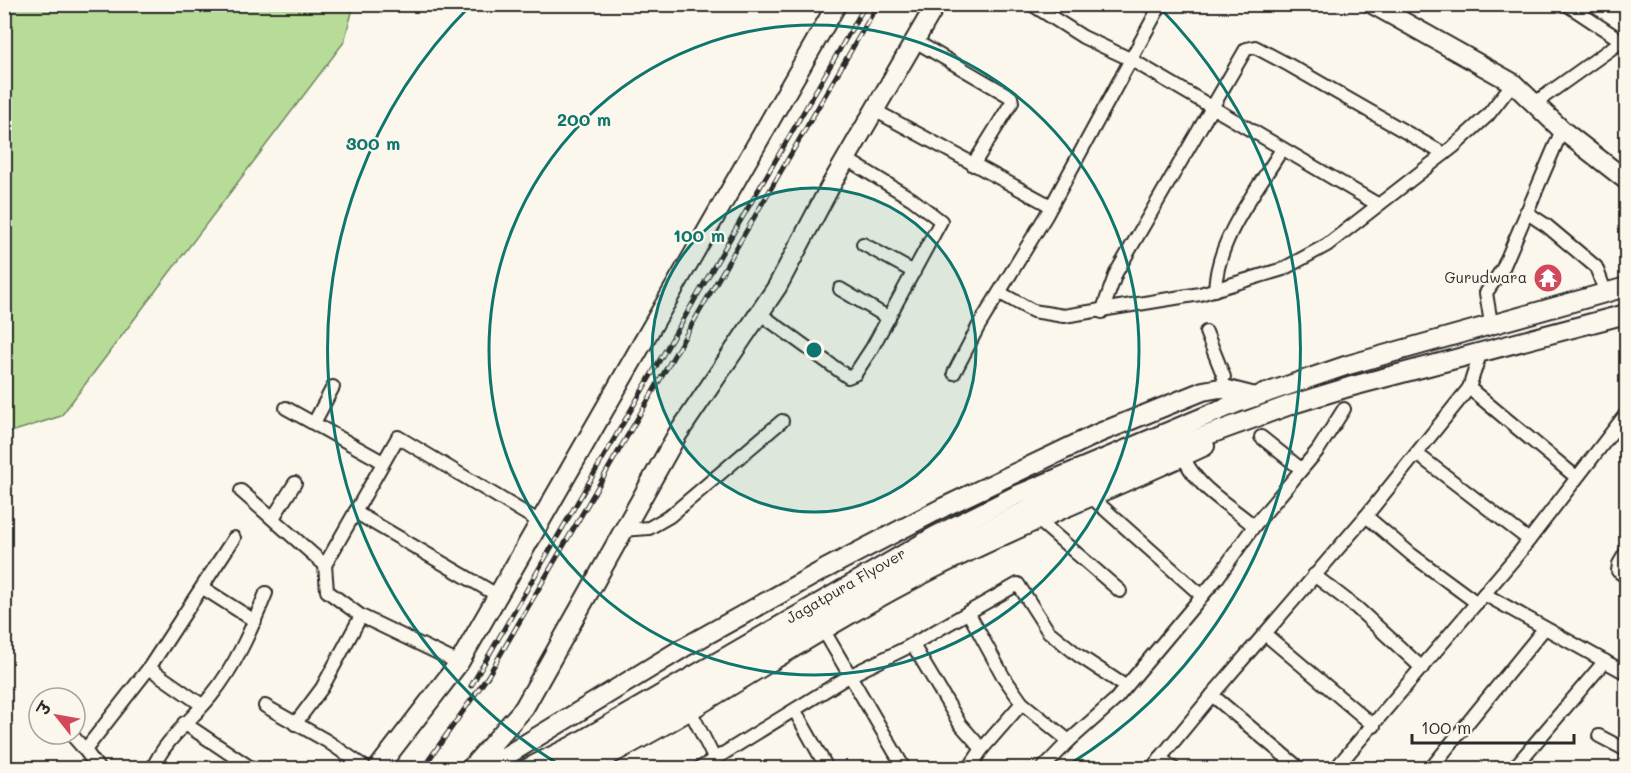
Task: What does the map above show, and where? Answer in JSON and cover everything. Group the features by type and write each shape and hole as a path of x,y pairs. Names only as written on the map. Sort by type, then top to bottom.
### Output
{"main road":[{"path":"378,768 459,663 837,4"},
{"path":"471,768 524,708 677,435 783,277 831,185 848,160 936,4"},
{"path":"1372,4 1513,83 1562,130 1626,180"},
{"path":"584,768 691,712 824,631 931,570 1090,495 1255,397 1348,365 1626,286"},
{"path":"1179,443 1349,387 1626,314"},
{"path":"486,768 683,648 825,569 944,507 1099,433 1181,399 1220,388 1255,397"},
{"path":"1179,443 1181,399"},
{"name":"Jagatpura Flyover","path":"528,768 572,746 935,536 1015,496 1179,443"},
{"name":"Jagatpura Flyover","path":"558,768 683,699 888,578 1103,466"}],"street":[{"path":"1031,4 1083,37 1131,59 1377,204"},
{"path":"954,373 1050,206 1161,4"},
{"path":"1535,103 1624,39 1566,4"},
{"path":"915,41 1011,97 1012,102 973,165"},
{"path":"1102,312 1116,273 1214,108 1246,49 1255,47 1406,130 1444,154"},
{"path":"1000,293 1033,311 1064,316 1102,312 1215,290 1283,269 1327,245 1444,154 1488,115 1513,83"},
{"path":"874,111 1050,206"},
{"path":"1491,323 1486,293 1503,268 1562,130"},
{"path":"1215,290 1216,274 1230,234 1282,149"},
{"path":"759,313 848,377 855,374 889,318 940,224 940,219 848,160"},
{"path":"1526,212 1547,226 1596,267 1605,291"},
{"path":"862,244 914,272"},
{"path":"840,289 889,318"},
{"path":"1206,332 1224,377"},
{"path":"1152,768 1417,454 1469,388 1481,351"},
{"path":"314,423 333,387"},
{"path":"1469,388 1575,477"},
{"path":"285,408 383,462"},
{"path":"1043,768 1114,700 1218,577 1254,526 1330,432 1344,409"},
{"path":"1336,768 1374,726 1529,540 1575,477 1626,414"},
{"path":"622,530 649,528 670,516 782,421"},
{"path":"459,663 361,616 327,591 325,565 383,462 398,437 540,522"},
{"path":"1262,437 1301,469"},
{"path":"1179,443 1186,467 1207,491 1254,526"},
{"path":"1417,454 1529,540"},
{"path":"273,518 295,483"},
{"path":"241,491 325,565"},
{"path":"1090,495 1201,595"},
{"path":"355,512 497,595"},
{"path":"1366,516 1412,555 1481,598 1626,673"},
{"path":"1038,520 1120,591"},
{"path":"85,750 149,668 234,538"},
{"path":"1626,552 1618,571 1626,577"},
{"path":"1314,575 1357,608 1422,668"},
{"path":"700,768 849,676 913,645 1018,584 1048,631 1078,656 1125,686"},
{"path":"203,588 255,621"},
{"path":"153,768 184,723 211,696 235,660 266,593"},
{"path":"968,612 1003,676 1022,703 1069,741"},
{"path":"296,724 322,688 361,616"},
{"path":"1431,768 1544,629"},
{"path":"824,631 904,768"},
{"path":"1265,634 1374,726"},
{"path":"913,645 960,724 982,749"},
{"path":"1514,768 1605,661"},
{"path":"149,668 202,705"},
{"path":"1212,695 1299,768"},
{"path":"969,768 982,749 1022,703"},
{"path":"265,706 327,741 366,768"},
{"path":"795,711 827,768"},
{"path":"691,712 715,760"},
{"path":"184,723 247,768"},
{"path":"1599,736 1626,750"},
{"path":"81,746 98,768"},
{"path":"1160,758 1173,768"}],"green space":[{"path":"5,4 354,5 344,42 61,416 5,434"}],"railway":[{"path":"471,686 866,4"},
{"path":"423,768 488,676 878,4"}],"place":[{"name":"Gurudwara","path":"1548,278"}]}
